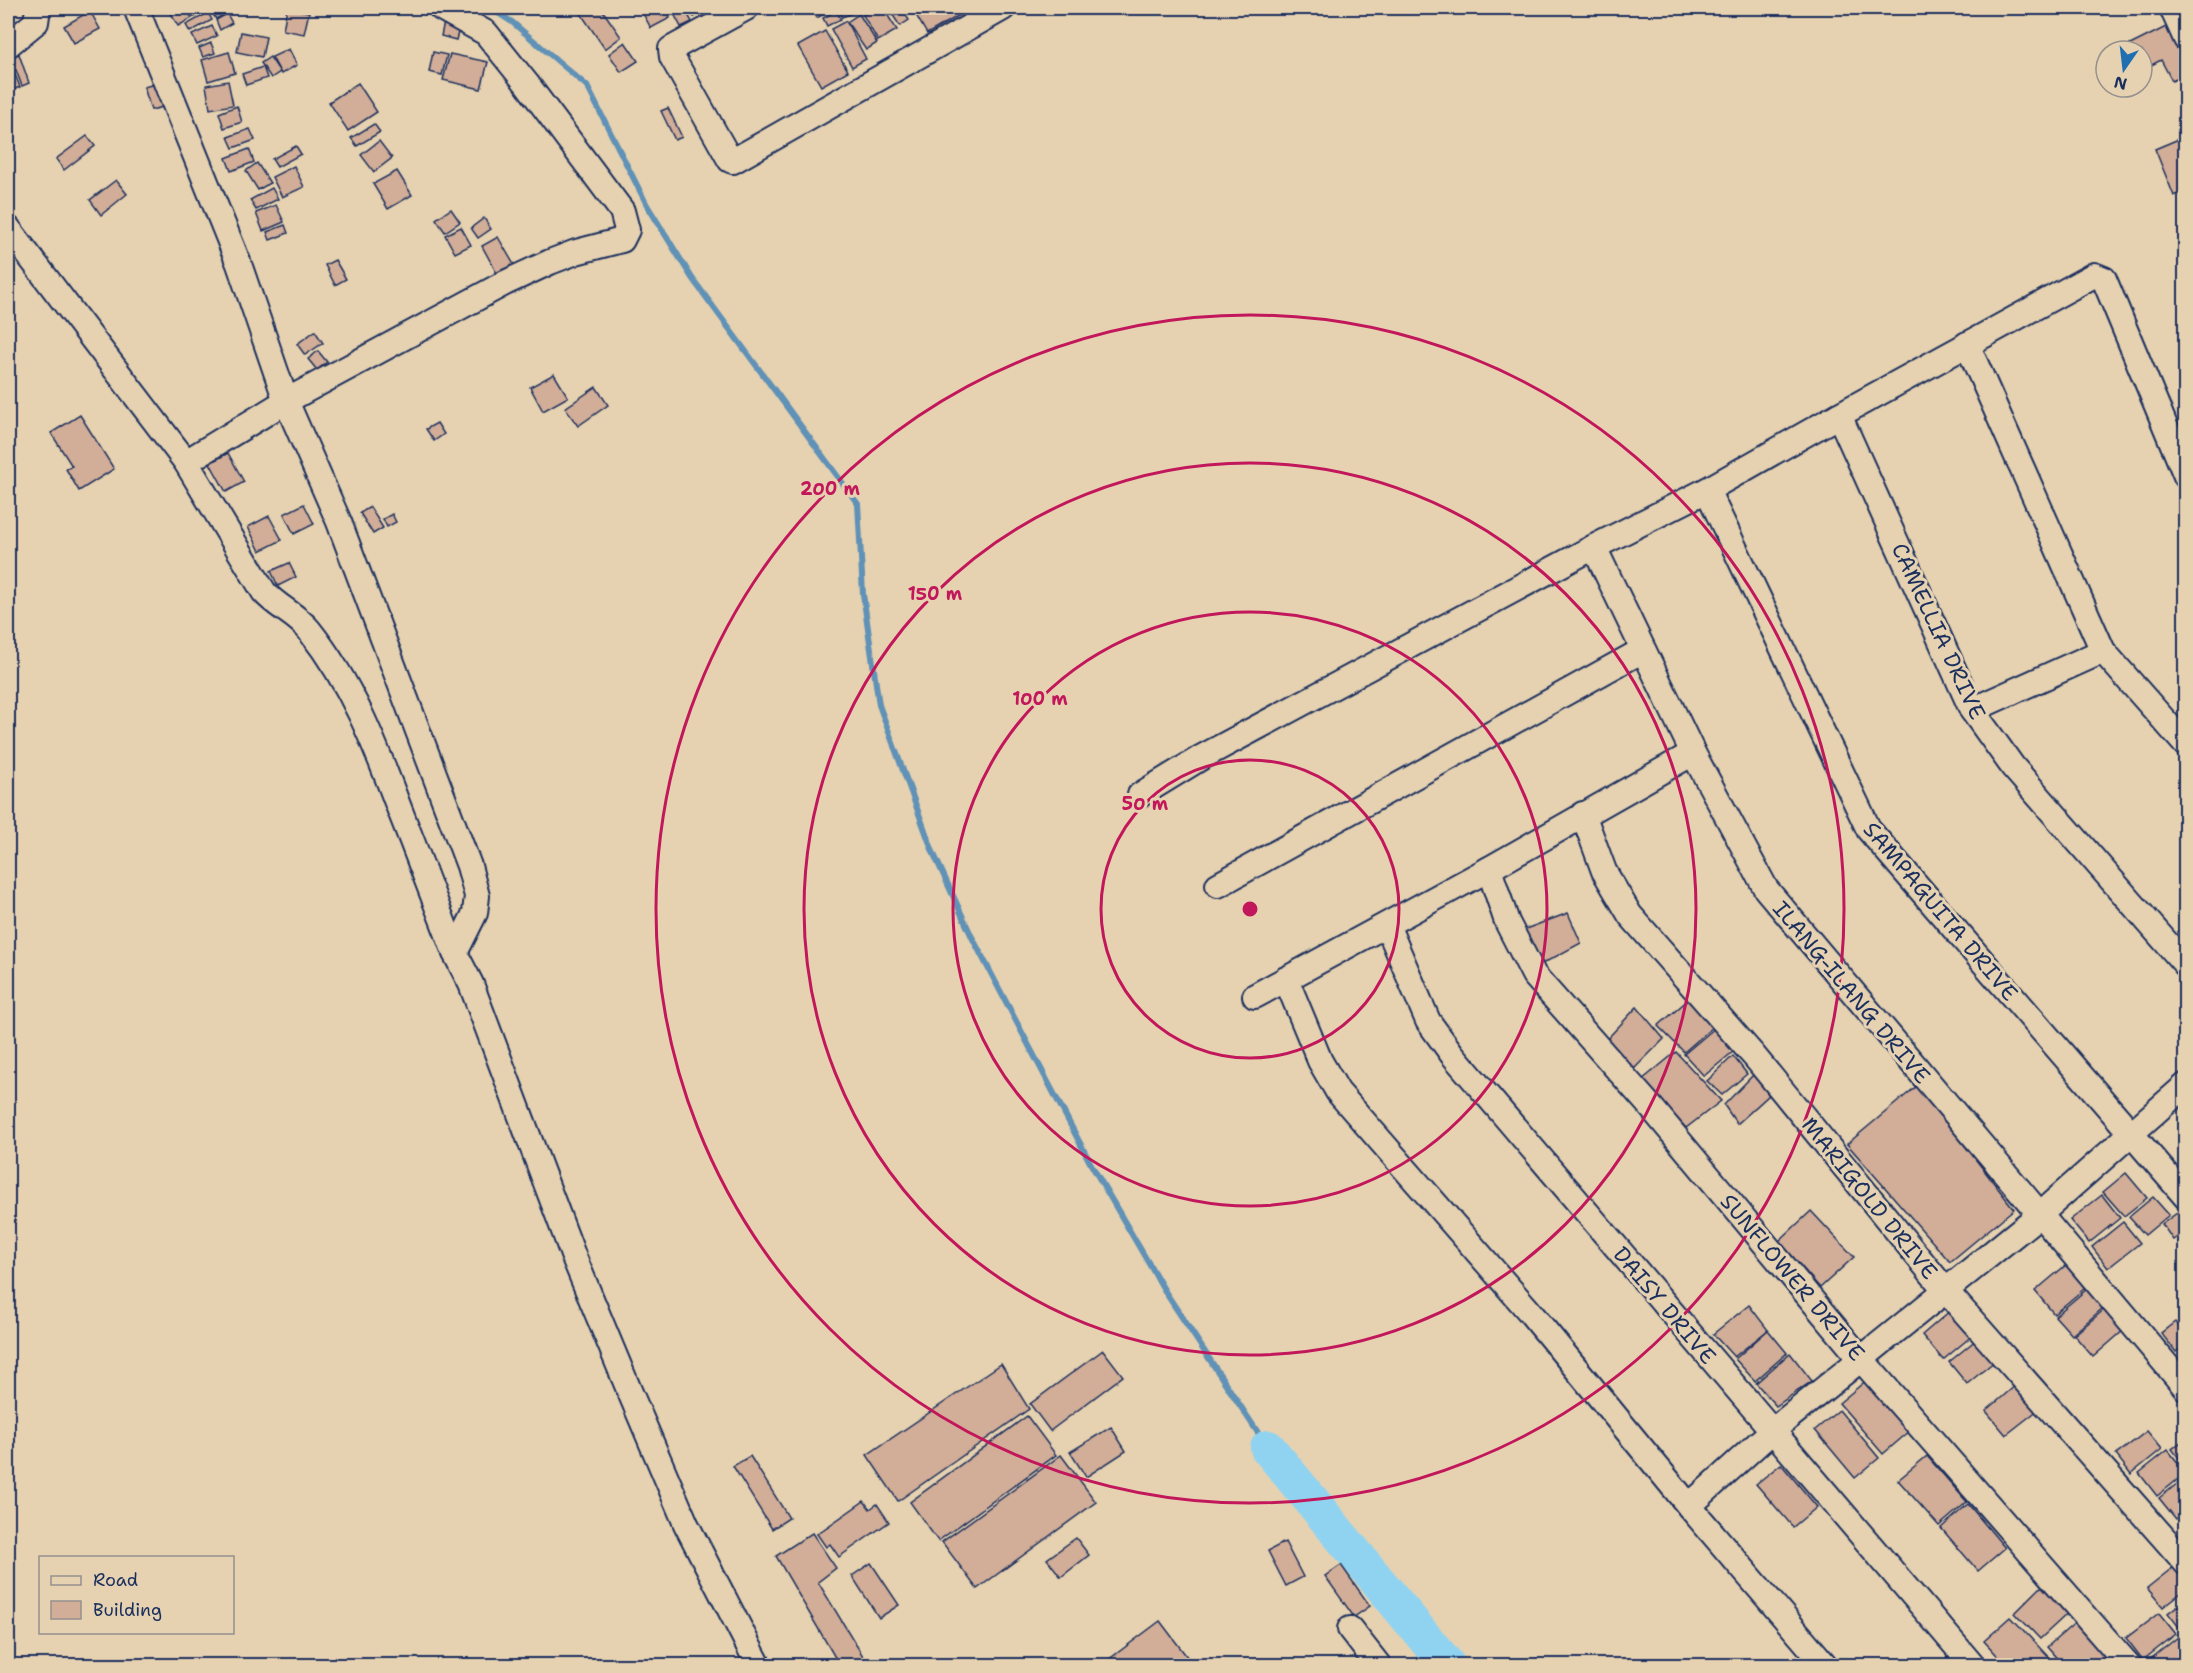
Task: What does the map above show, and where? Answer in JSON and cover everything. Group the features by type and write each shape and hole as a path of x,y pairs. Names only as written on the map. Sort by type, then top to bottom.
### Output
{"street":[{"path":"8,45 36,22 40,8"},
{"path":"136,8 239,264 286,401 339,522 469,866 477,896 475,913 454,953"},
{"path":"186,462 286,401 505,283 576,252 622,240 627,230 622,211 527,84 486,33 441,8"},
{"path":"746,8 671,49 672,57 730,160 733,161 1003,8"},
{"path":"2172,8 2186,39"},
{"path":"8,228 186,462 264,592 272,602 299,620 309,630 351,692 378,752 454,953 471,984 573,1254 686,1524 759,1665"},
{"path":"1140,795 1202,757 1594,547 1707,490 2094,275 2104,279 2186,476"},
{"path":"1967,345 2103,651 2186,745"},
{"name":"CAMELLIA DRIVE","path":"1839,415 1972,710 2013,767 2186,965"},
{"name":"SAMPAGUITA DRIVE","path":"1707,490 1869,830 2186,1197"},
{"name":"ILANG-ILANG DRIVE","path":"1594,547 1693,753 1766,889 2186,1389"},
{"path":"1218,885 1643,650"},
{"path":"1972,710 2103,651"},
{"path":"1255,996 1489,869 1693,753"},
{"name":"MARIGOLD DRIVE","path":"1583,814 1604,871 1630,915 1754,1056 1947,1291 2186,1563"},
{"name":"SUNFLOWER DRIVE","path":"1489,869 1507,922 1534,975 1650,1106 1861,1359 2129,1665"},
{"name":"DAISY DRIVE","path":"1387,925 1428,1020 1452,1054 1973,1665"},
{"path":"1286,979 1320,1061 1338,1092 1529,1311 1689,1506 1826,1665"},
{"path":"1689,1506 1772,1431 2038,1215 2186,1085"},
{"path":"1350,1629 1379,1665"}],"building":[{"path":"186,8 192,18 178,26 170,12"},
{"path":"190,8 208,8 210,10 194,17"},
{"path":"224,8 227,13 216,19 211,11"},
{"path":"287,8 309,12 304,34 283,30"},
{"path":"577,8 601,8 621,37 605,49"},
{"path":"664,8 670,18 651,28 641,10"},
{"path":"671,8 684,8 692,22 681,27"},
{"path":"687,8 710,8 694,17"},
{"path":"811,8 824,8 827,12 817,18"},
{"path":"827,8 834,8 841,19 827,26 823,18 831,14"},
{"path":"838,8 866,8 842,17"},
{"path":"875,8 883,8 897,30 878,41 863,15"},
{"path":"888,8 901,8 909,20 900,26"},
{"path":"912,8 962,8 965,12 927,34"},
{"path":"90,11 100,29 74,43 64,26"},
{"path":"208,13 212,20 190,32 186,25"},
{"path":"227,14 232,23 220,30 216,20"},
{"path":"859,14 877,43 866,50 847,22"},
{"path":"846,21 866,59 852,67 831,29"},
{"path":"444,22 460,25 456,40 441,36"},
{"path":"212,26 217,36 197,45 192,35"},
{"path":"2166,27 2186,65 2186,74 2172,81 2161,60 2154,64 2154,39 2142,39"},
{"path":"825,31 848,71 821,86 798,46"},
{"path":"241,32 266,37 262,57 237,52"},
{"path":"625,42 638,61 621,72 609,54"},
{"path":"211,43 215,53 203,57 199,48"},
{"path":"289,49 297,65 281,74 272,57"},
{"path":"229,52 235,73 208,81 202,60"},
{"path":"433,52 447,55 442,75 429,72"},
{"path":"19,54 29,83 22,86 16,70 8,73 8,58"},
{"path":"450,54 488,62 481,89 443,80"},
{"path":"270,57 280,72 271,78 261,63"},
{"path":"263,67 267,78 246,85 242,74"},
{"path":"14,72 20,87 8,92 8,75"},
{"path":"228,81 233,105 210,109 206,85"},
{"path":"159,83 167,106 151,110 144,87"},
{"path":"358,83 377,112 348,131 329,102"},
{"path":"237,106 242,122 224,128 219,113"},
{"path":"668,108 682,137 675,140 661,111"},
{"path":"374,124 380,132 357,146 351,138"},
{"path":"250,129 255,140 233,148 228,137"},
{"path":"87,136 95,146 64,170 56,159"},
{"path":"2186,136 2186,191 2174,196 2155,149"},
{"path":"379,141 392,158 374,172 361,155"},
{"path":"296,146 301,154 277,167 272,159"},
{"path":"249,149 254,162 231,171 226,158"},
{"path":"257,163 270,183 258,190 246,171"},
{"path":"294,166 304,187 282,197 272,177"},
{"path":"397,171 412,195 388,209 373,184"},
{"path":"116,180 127,194 101,215 90,200"},
{"path":"272,188 278,199 256,210 250,200"},
{"path":"276,205 284,222 263,231 256,213"},
{"path":"451,209 460,222 445,232 436,219"},
{"path":"484,218 491,229 478,238 471,228"},
{"path":"285,225 288,233 270,240 267,232"},
{"path":"461,227 471,245 455,253 445,235"},
{"path":"498,237 517,270 500,279 482,246"},
{"path":"335,260 346,279 335,285 325,265"},
{"path":"315,331 323,343 305,355 297,344"},
{"path":"318,351 327,362 317,370 308,359"},
{"path":"554,374 568,397 543,411 530,387"},
{"path":"596,387 608,405 578,426 565,408"},
{"path":"80,415 114,469 79,491 66,469 72,466 51,433"},
{"path":"437,423 444,434 434,441 426,429"},
{"path":"228,453 244,482 226,492 210,463"},
{"path":"304,504 314,524 294,534 284,514"},
{"path":"370,507 383,528 373,534 360,513"},
{"path":"392,514 396,522 387,527 383,519"},
{"path":"269,516 282,540 260,551 248,527"},
{"path":"289,563 296,577 278,586 271,571"},
{"path":"1568,913 1581,943 1542,964 1523,930"},
{"path":"1690,998 1715,1025 1684,1052 1658,1026"},
{"path":"1637,1007 1664,1039 1633,1070 1606,1040"},
{"path":"1716,1027 1734,1051 1704,1076 1684,1054"},
{"path":"1676,1052 1721,1101 1686,1128 1642,1080"},
{"path":"1733,1056 1747,1074 1722,1095 1707,1081"},
{"path":"1755,1073 1769,1095 1737,1124 1724,1105"},
{"path":"1918,1085 2014,1209 1950,1262 1847,1144"},
{"path":"2126,1173 2147,1198 2124,1216 2103,1192"},
{"path":"2102,1195 2120,1218 2089,1243 2070,1220"},
{"path":"2153,1197 2169,1215 2145,1235 2129,1217"},
{"path":"1811,1211 1854,1257 1820,1288 1779,1241"},
{"path":"2177,1213 2186,1224 2186,1231 2173,1240 2162,1224"},
{"path":"2123,1222 2140,1243 2108,1268 2092,1247"},
{"path":"2066,1265 2085,1288 2054,1314 2035,1291"},
{"path":"2087,1289 2103,1308 2072,1335 2055,1316"},
{"path":"1749,1305 1768,1330 1734,1357 1713,1334"},
{"path":"2106,1308 2124,1330 2093,1357 2074,1335"},
{"path":"1951,1310 1973,1335 1943,1360 1922,1335"},
{"path":"2175,1322 2186,1334 2186,1344 2176,1352 2161,1333"},
{"path":"1768,1330 1787,1353 1755,1381 1735,1359"},
{"path":"1977,1339 1995,1361 1967,1384 1949,1362"},
{"path":"1103,1350 1123,1376 1050,1431 1030,1404"},
{"path":"1790,1353 1812,1381 1776,1406 1756,1383"},
{"path":"1001,1364 1029,1409 898,1501 867,1455"},
{"path":"1868,1379 1911,1430 1883,1454 1839,1403"},
{"path":"2016,1385 2038,1410 2006,1435 1986,1411"},
{"path":"1839,1410 1879,1458 1855,1478 1815,1430"},
{"path":"1027,1416 1056,1455 938,1541 910,1502"},
{"path":"1111,1427 1126,1451 1086,1477 1070,1452"},
{"path":"2147,1431 2162,1449 2131,1474 2116,1455"},
{"path":"2186,1438 2186,1467 2172,1449"},
{"path":"2168,1450 2186,1473 2157,1496 2139,1473"},
{"path":"1061,1455 1096,1502 977,1589 942,1542"},
{"path":"750,1456 789,1518 772,1529 733,1466"},
{"path":"1927,1456 1967,1502 1939,1526 1898,1480"},
{"path":"1781,1464 1817,1507 1793,1527 1756,1484"},
{"path":"2186,1477 2186,1512 2176,1519 2159,1498"},
{"path":"864,1501 870,1509 877,1504 889,1522 839,1557 830,1544 826,1547 817,1534"},
{"path":"1968,1504 2005,1548 1978,1571 1941,1528"},
{"path":"812,1533 836,1568 818,1582 869,1666 840,1666 776,1556"},
{"path":"1076,1538 1089,1555 1061,1577 1047,1559"},
{"path":"1285,1542 1303,1577 1286,1586 1268,1551"},
{"path":"871,1563 899,1605 879,1618 852,1576"},
{"path":"1341,1565 1370,1606 1354,1617 1325,1576"},
{"path":"2176,1565 2186,1577 2186,1589 2163,1607 2147,1588"},
{"path":"2042,1586 2068,1613 2040,1639 2015,1613"},
{"path":"2186,1599 2186,1636 2168,1613"},
{"path":"2159,1613 2176,1634 2143,1660 2126,1638"},
{"path":"2011,1617 2053,1662 2049,1666 2007,1666 1984,1641"},
{"path":"1160,1621 1194,1666 1100,1666"},
{"path":"2077,1621 2116,1666 2058,1666 2061,1663 2047,1647"},
{"path":"2178,1637 2186,1646 2186,1665 2152,1666 2148,1661"}],"waterway":[{"path":"490,8 512,22 587,86 647,205 692,278 858,504 863,594 879,705 933,852 972,937 1092,1166 1166,1293 1268,1448"},
{"path":"1268,1448 1448,1666"}]}
